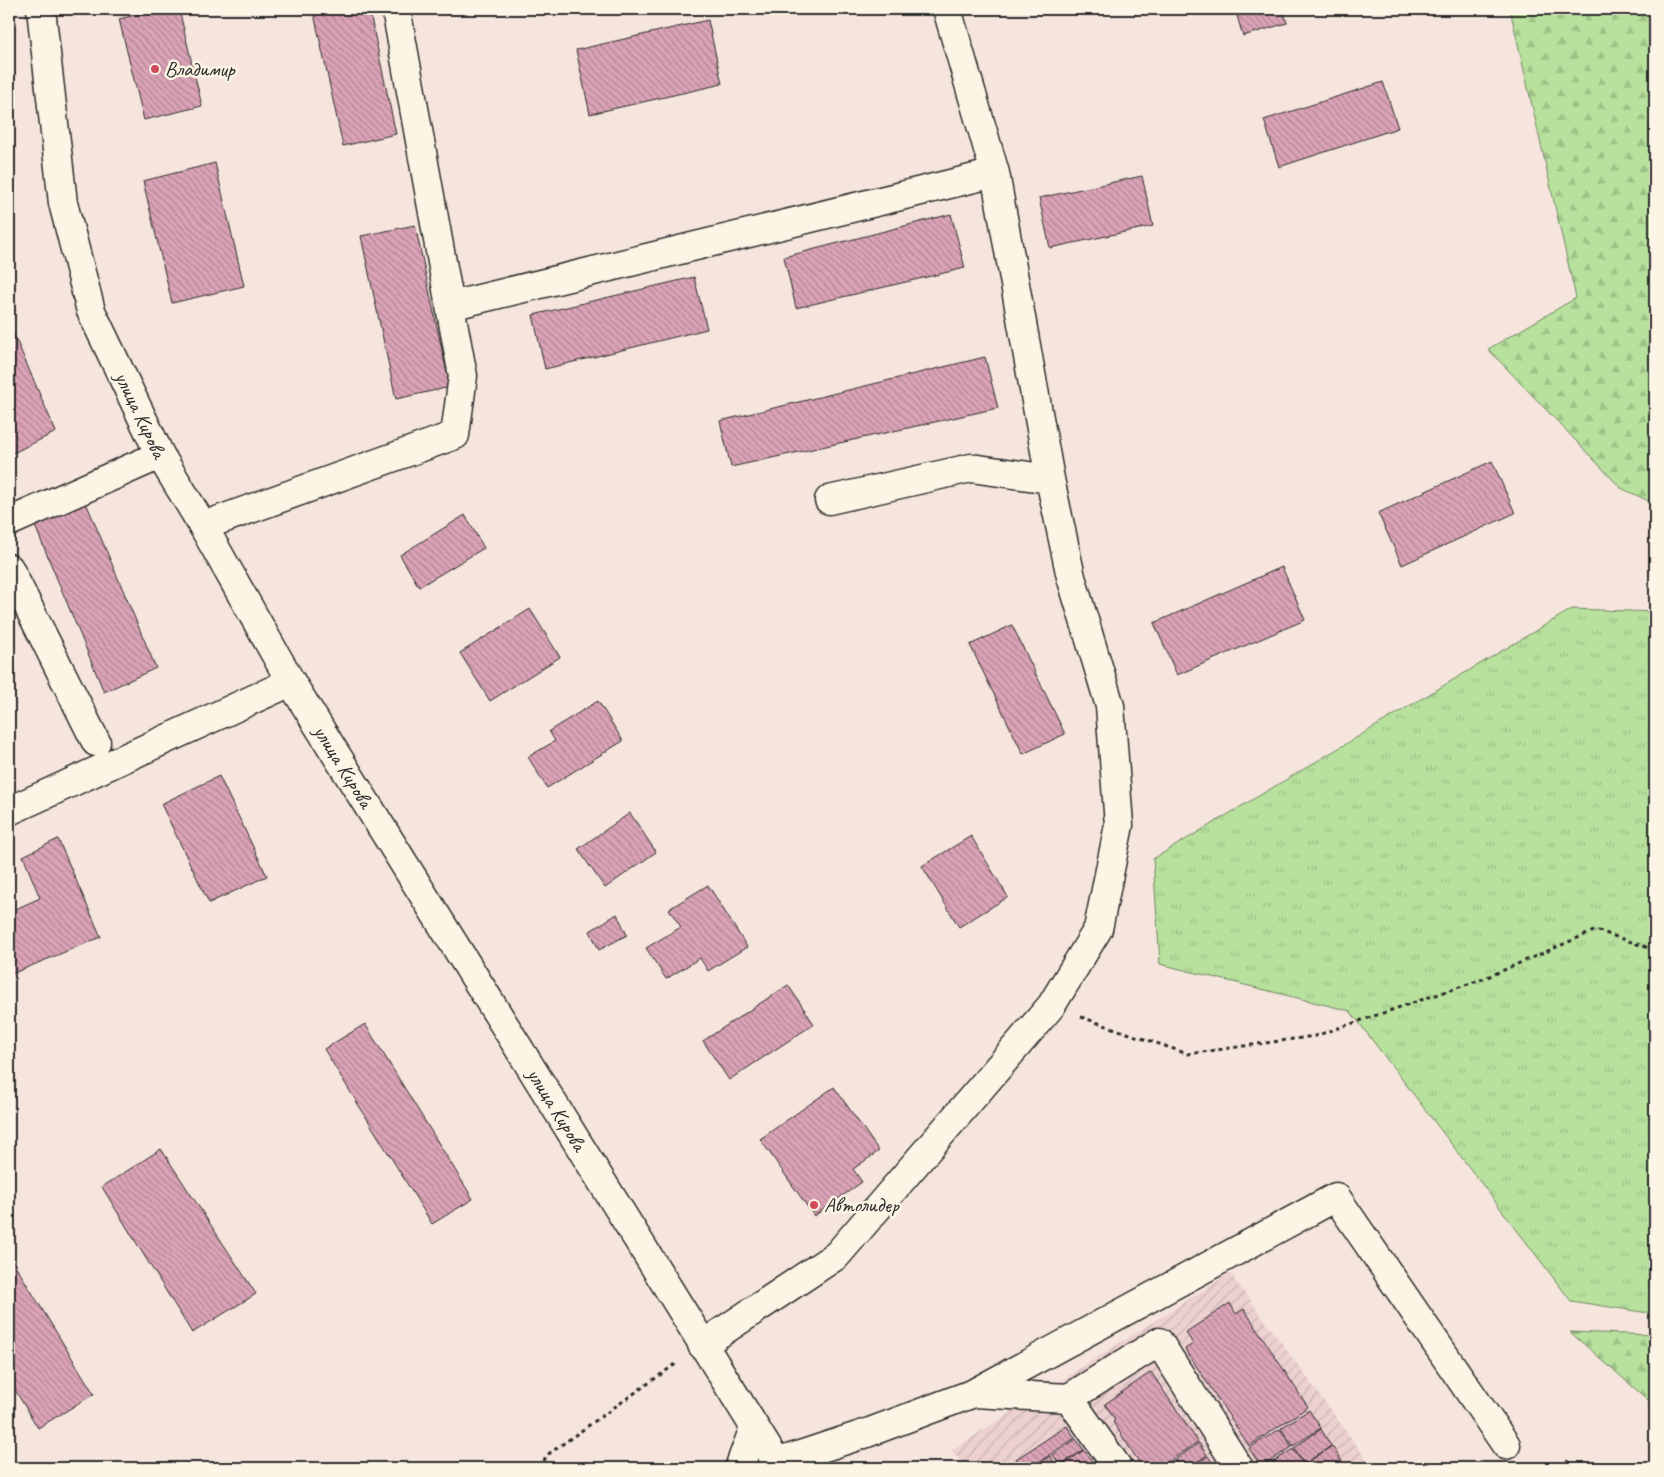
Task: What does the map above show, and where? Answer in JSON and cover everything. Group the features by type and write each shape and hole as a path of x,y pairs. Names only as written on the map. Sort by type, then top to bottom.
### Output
{"main road":[{"name":"улица Кирова","path":"42,9 63,203 91,311 160,455 203,526 291,682 778,1465"},
{"path":"203,526 455,435 463,376 396,9"},
{"path":"702,1345 837,1255 1051,1006 1098,929 1119,825 1110,706 1071,577 1050,479 995,173 947,9"},
{"path":"450,306 995,173"},
{"path":"9,522 160,455"},
{"path":"829,500 971,468 1050,479"},
{"path":"9,568 96,742"},
{"path":"9,811 291,682"},
{"path":"778,1465 974,1393 1336,1197 1506,1445"},
{"path":"974,1393 1069,1398 1159,1342 1239,1468"},
{"path":"1069,1398 1118,1468"},
{"path":"739,1468 754,1428"}],"path":[{"path":"1051,1006 1188,1054 1315,1036 1483,980 1596,930 1655,950"},
{"path":"540,1468 547,1455 702,1345"}],"shaded area":[{"path":"1230,1273 1373,1468 965,1468 952,1450"}],"green space":[{"path":"1510,9 1655,9 1655,504 1621,488 1488,349 1576,298"},
{"path":"1572,609 1655,612 1655,1314 1571,1301 1350,1011 1160,964 1153,859"},
{"path":"1570,1332 1655,1335 1655,1406"}],"building":[{"path":"160,9 179,9 202,106 144,120 119,19"},
{"path":"313,9 369,9 396,134 343,146"},
{"path":"1235,9 1283,9 1287,23 1243,36"},
{"path":"708,20 722,84 590,114 576,50"},
{"path":"1383,82 1398,128 1279,167 1264,120"},
{"path":"215,163 244,286 172,303 143,181"},
{"path":"1142,176 1153,226 1050,248 1039,198"},
{"path":"951,214 965,268 796,308 784,257"},
{"path":"415,225 450,387 396,399 361,236"},
{"path":"694,277 707,329 545,369 533,315"},
{"path":"9,323 56,432 9,455"},
{"path":"985,357 998,408 731,467 720,421"},
{"path":"1492,461 1515,513 1402,565 1378,513"},
{"path":"84,498 156,668 104,692 33,521"},
{"path":"465,515 484,548 419,587 400,555"},
{"path":"1282,567 1305,620 1177,675 1154,623"},
{"path":"530,609 560,657 490,701 460,653"},
{"path":"1012,625 1065,734 1023,754 970,645"},
{"path":"598,701 623,741 547,788 528,757 555,741 549,731"},
{"path":"219,776 267,876 209,903 161,804"},
{"path":"630,813 656,852 605,888 578,849"},
{"path":"971,836 1008,897 959,927 922,866"},
{"path":"58,839 101,937 9,975 9,912 40,898 23,856"},
{"path":"708,885 747,947 708,971 700,958 666,979 646,948 681,927 669,909"},
{"path":"617,914 627,935 599,950 590,931"},
{"path":"788,985 814,1024 729,1080 703,1041"},
{"path":"365,1024 473,1199 432,1224 324,1049"},
{"path":"834,1087 879,1151 853,1169 862,1182 814,1216 760,1139"},
{"path":"161,1149 256,1294 192,1333 102,1187"},
{"path":"9,1255 94,1394 38,1428 9,1380"},
{"path":"1230,1303 1236,1314 1244,1309 1308,1407 1249,1446 1185,1349 1193,1344 1186,1332"},
{"path":"1151,1372 1198,1442 1159,1468 1143,1468 1113,1422 1115,1420 1105,1404"},
{"path":"1309,1410 1321,1428 1293,1446 1281,1428"},
{"path":"1067,1426 1075,1438 1030,1468 1023,1468 1016,1459"},
{"path":"1280,1429 1292,1447 1261,1467 1249,1448"},
{"path":"1321,1429 1331,1446 1304,1464 1294,1448"},
{"path":"1076,1439 1084,1450 1060,1465 1053,1455"},
{"path":"1199,1443 1207,1455 1188,1468 1182,1468 1176,1459"},
{"path":"1332,1446 1343,1463 1334,1468 1307,1468 1305,1464"},
{"path":"1293,1449 1303,1464 1296,1468 1264,1468"},
{"path":"1084,1450 1092,1461 1081,1468 1062,1468 1061,1466"},
{"path":"1050,1456 1056,1468 1032,1468"},
{"path":"1208,1456 1216,1468 1190,1468"},
{"path":"1174,1460 1179,1468 1162,1468"},
{"path":"1567,1460 1579,1468 1561,1468"}],"place":[{"name":"Владимир","path":"155,69"},
{"name":"Автолидер","path":"814,1205"}]}
